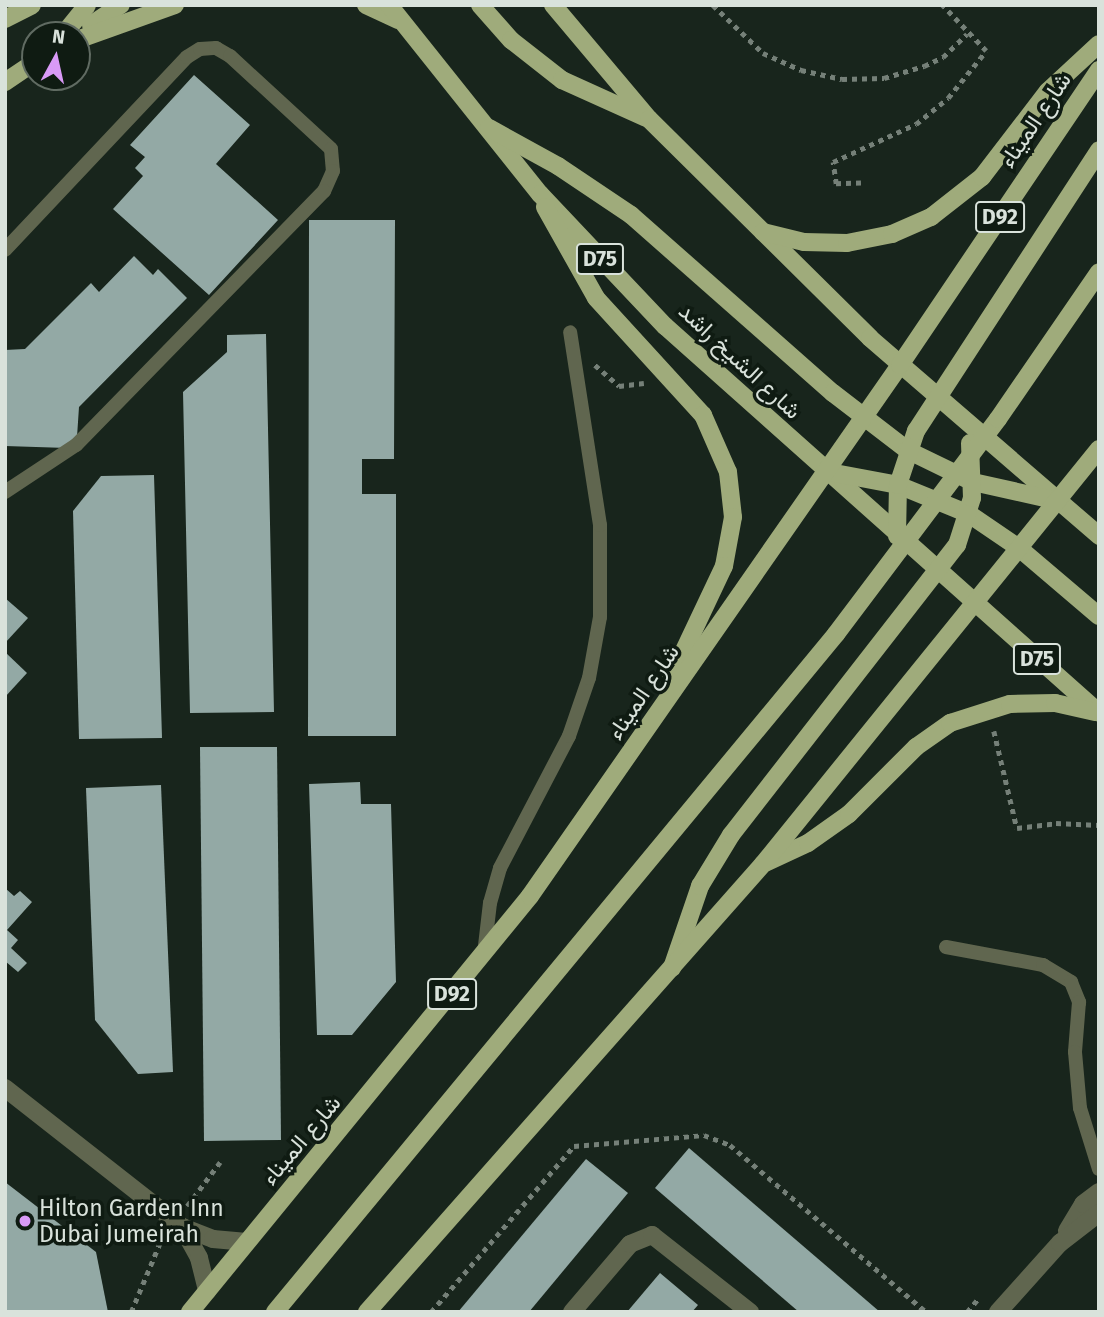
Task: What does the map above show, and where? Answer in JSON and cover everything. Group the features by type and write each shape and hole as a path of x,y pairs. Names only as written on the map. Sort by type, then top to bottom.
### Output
{"main road":[{"path":"5,19 32,5"},
{"path":"74,21 87,5"},
{"path":"91,27 121,5"},
{"path":"91,32 174,5"},
{"path":"366,5 401,21"},
{"name":"شارع الشيخ راشد","path":"389,5 481,124 540,194 665,326 824,471 1099,713"},
{"path":"480,5 511,40 562,80 649,119"},
{"path":"553,5 649,119 762,232 900,365 1099,536"},
{"path":"762,232 804,242 847,243 892,234 931,217 982,177 1048,91 1099,44"},
{"name":"شارع الميناء","path":"190,1312 484,954 644,735 824,471 900,365 1099,70"},
{"path":"5,82 21,71"},
{"path":"481,124 558,166 631,215 863,417 907,450 973,482 1058,501"},
{"path":"897,536 898,485 907,450 936,397 1099,150"},
{"path":"540,194 579,273 614,321 690,398 714,433 728,472 733,517 724,566 644,735"},
{"path":"275,1312 820,654 990,430 1099,272"},
{"path":"671,972 700,886 731,835 939,573 969,514 973,482 964,421"},
{"path":"367,1312 671,972 763,864 1099,449"},
{"path":"824,471 898,485 969,514 1019,548 1099,616"},
{"path":"763,864 808,843 849,814 932,734 988,708 1055,703 1099,713"}],"street":[{"path":"5,1088 182,1227 214,1239 247,1242"},
{"path":"1060,1243 1083,1204 1099,1192"},
{"path":"998,1312 1060,1243 1099,1213"},
{"path":"182,1227 199,1258 207,1291"},
{"path":"572,1312 630,1244 652,1235 750,1312"}],"lane":[{"path":"5,250 187,57 200,49 216,48 230,56 331,149 334,171 324,191 91,431 52,465 5,492"},
{"path":"484,954 490,903 500,868 569,736 589,678 600,617 600,525 570,331"},
{"path":"946,947 1043,965 1070,982 1079,1002 1075,1052 1080,1108 1099,1169"}],"path":[{"path":"712,5 747,40 772,58 801,71 842,79 884,78 925,66 943,57 967,34"},
{"path":"861,183 836,184 833,162 898,135 948,98 986,51 942,5"},
{"path":"574,360 597,366 619,386 649,381"},
{"path":"988,708 1017,828 1056,822 1099,825"},
{"path":"431,1312 574,1146 704,1135 730,1145 926,1312"}],"building":[{"path":"194,75 250,125 216,164 278,220 209,295 113,209 143,176 135,168 145,157 130,145"},
{"path":"309,220 395,220 394,459 362,459 362,494 396,494 396,736 308,736"},
{"path":"134,256 153,275 158,269 187,298 79,407 77,437 67,448 5,446 5,350 25,349 91,283 99,292"},
{"path":"266,334 274,712 190,713 183,392 227,352 227,335"},
{"path":"154,475 162,738 79,739 73,511 101,476"},
{"path":"5,598 28,618 5,643"},
{"path":"5,652 27,673 5,697"},
{"path":"200,747 277,747 281,1140 204,1141"},
{"path":"360,782 361,804 391,804 396,982 352,1035 317,1035 309,784"},
{"path":"161,785 173,1072 138,1074 95,1020 86,788"},
{"path":"5,888 14,896 20,891 32,902 7,930 18,940 11,948 27,963 18,972 5,961"},
{"path":"689,1148 880,1312 799,1312 655,1188"},
{"path":"586,1159 628,1193 529,1312 458,1312"},
{"path":"5,1182 96,1252 108,1312 5,1312"},
{"path":"660,1273 698,1305 692,1312 627,1312"}],"place":[{"name":"Hilton Garden Inn Dubai Jumeirah","path":"25,1221"}]}
